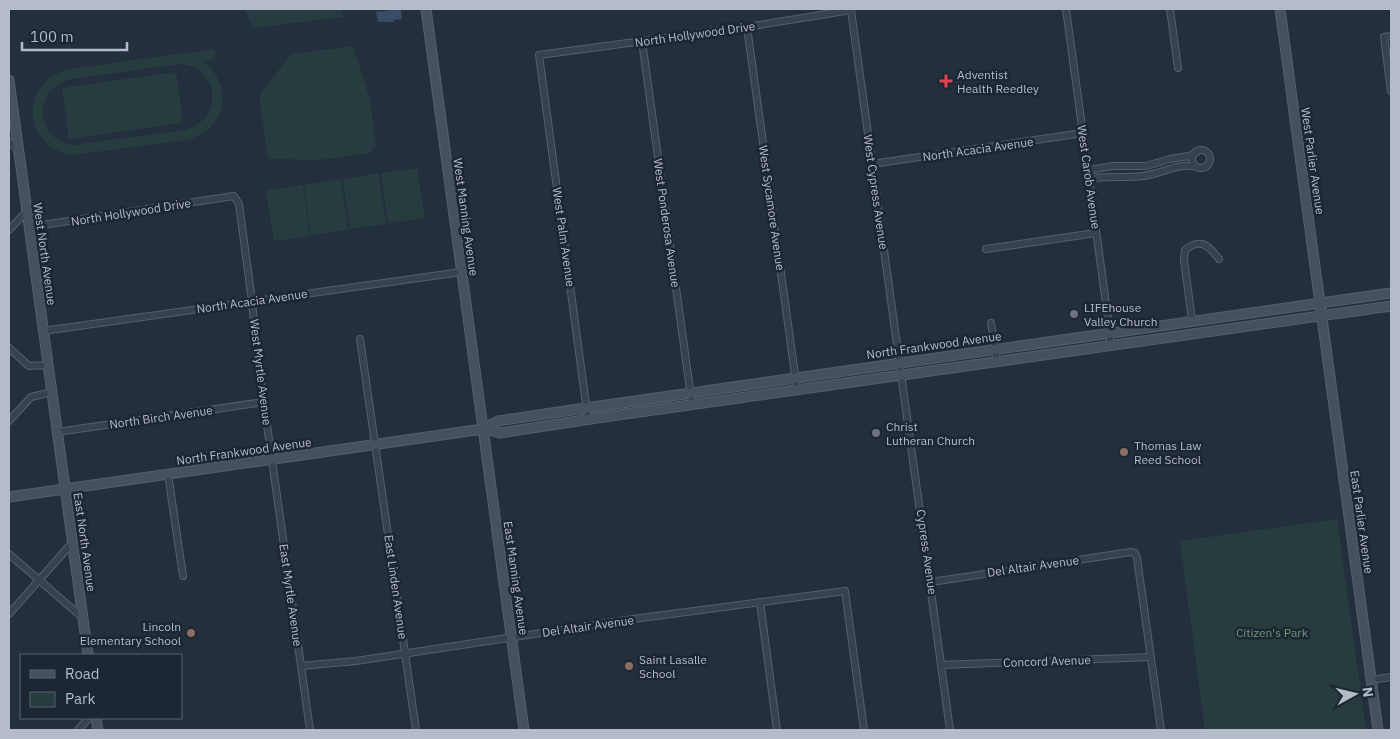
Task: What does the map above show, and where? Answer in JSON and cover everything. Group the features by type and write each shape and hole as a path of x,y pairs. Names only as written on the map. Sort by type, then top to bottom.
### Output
{"street":[{"name":"West Manning Avenue","path":"426,9 483,429"},
{"name":"West Carob Avenue","path":"1066,9 1083,133 1091,176 1110,346"},
{"path":"1170,9 1178,68"},
{"name":"West Parlier Avenue","path":"1280,9 1321,316"},
{"name":"North Hollywood Drive","path":"539,55 747,27 851,10"},
{"name":"West Cypress Avenue","path":"851,10 902,374"},
{"name":"West Sycamore Avenue","path":"747,27 797,389"},
{"path":"1388,36 1391,92"},
{"name":"West Ponderosa Avenue","path":"642,41 692,404"},
{"name":"West Palm Avenue","path":"539,55 588,419"},
{"name":"West North Avenue","path":"9,80 57,432"},
{"name":"North Acacia Avenue","path":"872,164 1083,133"},
{"path":"9,142 19,150"},
{"path":"1205,151 1210,159 1206,166 1180,166 1144,176 1091,176 1094,169 1114,166 1146,166 1170,158 1189,156 1196,152 1205,151"},
{"path":"1196,152 1193,160 1197,166"},
{"name":"North Hollywood Drive","path":"29,227 234,196"},
{"name":"West Myrtle Avenue","path":"234,196 238,204 272,459"},
{"path":"9,230 27,211"},
{"path":"986,249 1096,233"},
{"path":"1192,320 1184,260 1186,250 1193,244 1202,244 1210,248 1219,259"},
{"name":"North Acacia Avenue","path":"44,331 461,272"},
{"name":"North Frankwood Avenue","path":"9,497 483,429 498,421 1192,320 1391,293"},
{"name":"North Frankwood Avenue","path":"483,429 500,433 902,374 1391,306"},
{"name":"East Parlier Avenue","path":"1321,316 1378,730"},
{"path":"991,323 997,361"},
{"name":"East Linden Avenue","path":"360,339 416,730"},
{"path":"9,348 29,366 48,365"},
{"name":"Cypress Avenue","path":"902,374 950,730"},
{"path":"9,422 31,397 52,392"},
{"name":"North Birch Avenue","path":"57,432 264,402"},
{"name":"East Manning Avenue","path":"483,429 524,730"},
{"name":"East North Avenue","path":"57,432 88,654"},
{"name":"East Myrtle Avenue","path":"272,459 310,730"},
{"path":"168,474 183,576"},
{"path":"9,614 72,543"},
{"name":"Del Altair Avenue","path":"930,582 1131,552 1135,553 1151,657"},
{"path":"9,554 83,618"},
{"name":"Del Altair Avenue","path":"301,666 356,660 845,591 864,730"},
{"path":"760,602 777,730"},
{"path":"1151,657 1161,730"},
{"name":"Concord Avenue","path":"942,665 1151,657"},
{"path":"1371,680 1391,677"},
{"path":"78,730 88,719"}],"green space":[{"path":"244,9 342,9 343,17 253,28"},
{"path":"353,46 370,100 376,145 370,153 320,160 268,159 259,96 291,54"},
{"path":"214,49 215,59 203,61 213,71 220,83 222,106 218,118 210,127 200,135 186,140 74,155 57,150 44,141 36,128 33,114 35,100 41,87 53,76 70,69","holes":["181,64 194,68 204,75 210,84 211,106 206,116 197,125 184,130 74,145 61,141 51,134 45,124 43,114 44,103 49,92 58,84 71,79"]},
{"path":"176,72 183,123 69,139 62,88"},
{"path":"417,168 425,218 388,223 381,173"},
{"path":"379,173 386,224 350,229 343,179"},
{"path":"341,179 348,230 311,235 304,185"},
{"path":"303,185 310,236 274,241 266,190"},
{"name":"Citizen's Park","path":"1337,519 1366,730 1205,730 1180,541"}],"water":[{"path":"401,9 402,19 393,20 394,22 378,22 376,12"}],"place":[{"name":"Adventist Health Reedley","path":"946,81"},
{"name":"LIFEhouse Valley Church","path":"1074,314"},
{"name":"Christ Lutheran Church","path":"876,433"},
{"name":"Thomas Law Reed School","path":"1124,452"},
{"name":"Lincoln Elementary School","path":"191,633"},
{"name":"Saint Lasalle School","path":"629,666"}]}
